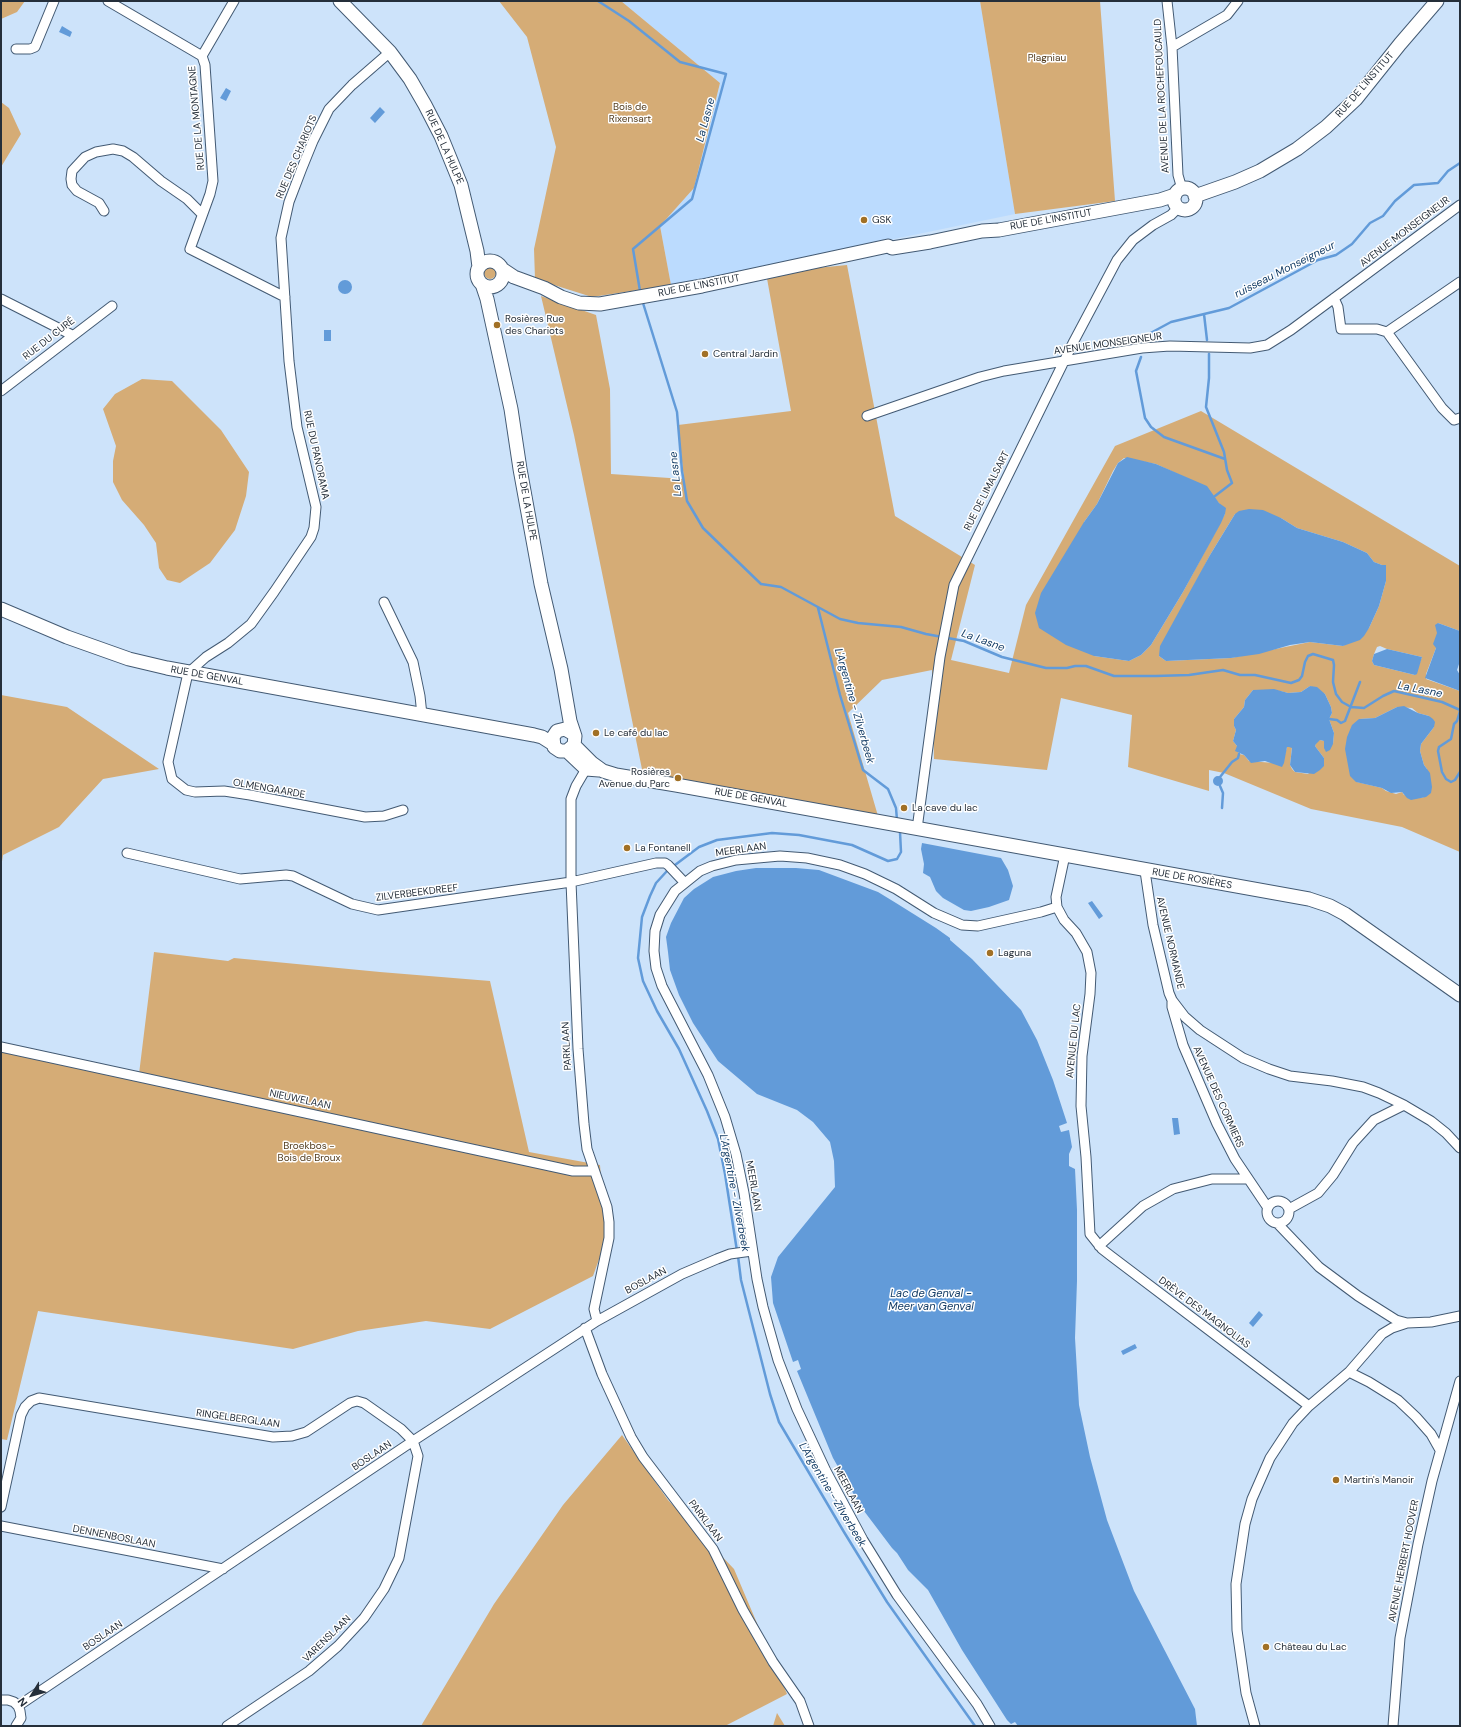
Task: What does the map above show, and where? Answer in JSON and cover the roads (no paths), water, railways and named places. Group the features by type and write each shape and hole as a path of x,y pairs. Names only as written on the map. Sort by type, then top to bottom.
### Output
{"street":[{"path":"16,49 30,49 35,47 54,1"},
{"name":"RUE DE LA MONTAGNE","path":"108,1 202,56 205,65 213,181 210,194 190,249 285,297"},
{"name":"RUE DE LA HULPE","path":"340,1 390,52 418,93 441,136 461,185 477,251 484,264 478,278 495,280 487,299 511,409 520,469 541,584 561,669 567,702 560,739"},
{"name":"AVENUE DE LA ROCHEFOUCAULD","path":"1167,1 1172,47 1178,192"},
{"path":"1172,47 1227,15 1238,1"},
{"name":"RUE DE L'INSTITUT","path":"1195,196 1235,182 1260,171 1297,149 1326,127 1356,99 1437,1"},
{"path":"202,56 230,2"},
{"name":"RUE DES CHARIOTS","path":"285,297 281,238 283,224 289,202 313,141 329,109 336,100 390,52"},
{"path":"104,211 99,203 77,191 72,185 72,171 85,157 96,152 113,149 123,151 133,156 161,181 187,199 202,214"},
{"path":"1189,189 1195,196 1195,202 1191,208 1185,210 1178,208 1175,202 1178,192 1189,189"},
{"name":"RUE DE L'INSTITUT","path":"495,280 514,277 544,288 562,297 579,302 600,304 702,286 888,246 892,248 927,243 982,231 998,230 1160,200 1178,192"},
{"name":"AVENUE MONSEIGNEUR","path":"866,416 980,377 1004,371 1142,348 1170,346 1250,348 1260,346 1281,337 1460,205"},
{"name":"RUE DE LIMALSART","path":"917,829 940,657 954,585 959,573 1064,361 1120,255 1134,240 1153,225 1171,215 1178,208"},
{"path":"484,264 498,264 495,280"},
{"path":"1387,332 1460,282"},
{"name":"RUE DU PANORAMA","path":"188,673 206,657 251,624 311,537 314,528 316,513 314,500 297,427 289,361 285,297"},
{"path":"1334,298 1338,307 1341,329 1377,329 1387,332 1442,408 1454,420 1460,418"},
{"path":"1,299 72,335"},
{"name":"RUE DU CURÉ","path":"1,391 72,335 112,306"},
{"path":"384,602 413,662 420,696 422,715"},
{"name":"RUE DE GENVAL","path":"1,609 62,635 129,659 188,673 560,739 603,771"},
{"name":"OLMENGAARDE","path":"188,673 168,762 172,779 179,786 190,791 224,791 365,817 384,816 403,810"},
{"path":"560,739 586,769"},
{"name":"RUE DE GENVAL","path":"586,769 898,825"},
{"name":"PARKLAAN","path":"586,769 576,786 571,799 571,882 578,1049 584,1124 587,1149 607,1207 609,1222 609,1238 594,1309 597,1321"},
{"name":"RUE DE ROSIÈRES","path":"898,825 1145,871 1309,899 1330,906 1345,914 1460,995"},
{"name":"ZILVERBEEKDREEF","path":"127,853 240,879 286,875 293,876 352,904 378,910 571,882 656,863 666,863 684,882"},
{"path":"1057,907 1056,897 1065,855"},
{"name":"MEERLAAN","path":"990,1726 977,1704 897,1595 863,1540 826,1471 797,1409 778,1360 763,1307 736,1154 725,1117 708,1075 662,986 656,968 654,951 655,931 660,915 674,891 700,871 712,866 736,860 780,856 807,858 840,865 865,874 896,889 934,913 962,925 978,926 1057,907"},
{"name":"AVENUE NORMANDE","path":"1145,871 1153,925 1172,1000 1185,1017 1200,1030 1243,1058 1290,1076 1332,1081 1363,1087 1404,1105 1431,1121 1446,1133 1460,1148"},
{"name":"AVENUE DU LAC","path":"1057,907 1064,920 1076,933 1086,952 1091,973 1090,994 1082,1056 1081,1106 1086,1157 1090,1234"},
{"name":"AVENUE DES CORMIERS","path":"1172,1000 1172,1007 1183,1045 1198,1082 1217,1124 1247,1179 1268,1208 1269,1218 1281,1221 1295,1242 1320,1267 1358,1296 1391,1317 1407,1323 1431,1322 1460,1316"},
{"name":"NIEUWELAAN","path":"1,1047 573,1171 594,1171"},
{"path":"1281,1221 1289,1215 1287,1206 1300,1202 1318,1193 1333,1175 1352,1142 1374,1120 1404,1105"},
{"path":"1099,1246 1143,1206 1173,1190 1212,1179 1247,1179"},
{"name":"AVENUE DES CORMIERS","path":"1260,1195 1275,1201 1282,1201 1287,1206"},
{"path":"1268,1208 1275,1201"},
{"name":"DRÈVE DES MAGNOLIAS","path":"1090,1234 1099,1246 1111,1256 1309,1406"},
{"name":"BOSLAAN","path":"18,1706 413,1441 585,1328 682,1274 730,1254 752,1251"},
{"path":"1255,1726 1245,1687 1237,1630 1236,1584 1245,1524 1252,1499 1270,1458 1293,1423 1309,1406 1349,1372 1382,1334 1392,1328 1407,1323"},
{"name":"PARKLAAN","path":"585,1328 602,1374 630,1437 643,1457 712,1549 743,1610 766,1649 800,1701 809,1726"},
{"path":"1349,1372 1370,1382 1398,1400 1431,1434 1440,1450"},
{"name":"AVENUE HERBERT HOOVER","path":"1393,1726 1400,1638 1429,1494 1460,1381"},
{"name":"RINGELBERGLAAN","path":"1,1507 21,1415 25,1406 31,1401 39,1398 273,1436 292,1436 306,1432 357,1401 364,1403 401,1429 413,1441"},
{"name":"VARENSLAAN","path":"227,1726 309,1671 338,1646 364,1618 384,1589 399,1558 418,1456 413,1441"},
{"name":"DENNENBOSLAAN","path":"1,1526 223,1569"},
{"path":"1,1700 8,1700 18,1706 20,1718 16,1726"}],"water":[{"path":"62,26 72,32 70,37 59,32"},
{"path":"226,88 231,91 226,101 220,98"},
{"path":"380,107 385,112 375,123 370,118"},
{"path":"345,280 350,282 352,287 350,292 345,294 340,292 338,287 340,282"},
{"path":"324,330 331,330 331,341 324,341"},
{"path":"1127,457 1156,464 1207,486 1219,503 1226,508 1221,523 1183,592 1151,645 1141,655 1129,661 1094,656 1066,645 1039,628 1035,613 1041,593 1084,522 1097,504 1118,463"},
{"path":"1249,509 1263,510 1281,518 1297,528 1343,542 1367,553 1374,562 1386,565 1386,581 1379,606 1369,628 1360,640 1343,646 1310,642 1290,645 1259,654 1231,658 1166,661 1159,656 1160,646 1210,555 1235,514 1239,511"},
{"path":"1438,623 1460,631 1460,661 1457,670 1460,675 1460,691 1425,678 1436,648 1433,644 1437,633 1435,625"},
{"path":"1387,649 1422,657 1417,674 1415,675 1374,665 1372,661 1374,654"},
{"path":"1310,686 1317,687 1325,694 1332,713 1329,719 1334,733 1333,744 1330,750 1326,752 1324,748 1324,741 1320,740 1315,746 1324,758 1324,766 1320,770 1314,774 1295,772 1290,765 1292,748 1289,747 1287,747 1282,767 1265,761 1251,763 1244,755 1235,751 1237,746 1233,741 1236,730 1234,726 1234,719 1244,707 1245,700 1253,690 1274,689 1288,693 1301,692"},
{"path":"1404,706 1418,713 1429,716 1435,722 1434,727 1421,744 1420,751 1424,765 1430,773 1432,787 1431,793 1426,797 1411,800 1402,792 1391,793 1382,788 1356,782 1350,776 1345,749 1347,737 1352,725 1359,719 1375,718 1397,707"},
{"path":"1218,776 1223,781 1218,786 1213,781"},
{"path":"922,843 1001,858 1008,870 1013,886 1009,900 971,911 964,910 943,898 936,891 930,877 923,873 924,864 921,849"},
{"name":"Lac de Genval - Meer van Genval","path":"756,868 796,868 819,870 878,892 896,903 950,938 950,940 972,959 1021,1010 1037,1040 1053,1080 1067,1123 1059,1126 1061,1132 1069,1130 1072,1147 1069,1154 1069,1166 1075,1169 1077,1210 1077,1281 1075,1338 1079,1405 1090,1457 1107,1520 1134,1591 1195,1709 1197,1726 1018,1726 1015,1722 1011,1724 962,1650 928,1590 908,1570 897,1553 861,1507 833,1458 797,1371 801,1369 798,1360 793,1362 773,1303 771,1277 778,1257 835,1187 834,1161 830,1142 813,1122 797,1110 757,1094 718,1061 693,1023 679,995 670,970 666,937 671,923 684,898 694,889 713,877"},
{"path":"1092,901 1103,916 1099,919 1088,903"},
{"path":"1172,1118 1178,1118 1180,1134 1174,1135"},
{"path":"1259,1311 1263,1315 1253,1327 1249,1323"},
{"path":"1135,1344 1137,1348 1123,1355 1121,1351"}],"waterway":[{"name":"La Lasne","path":"598,1 629,21 680,62 726,74 692,199 633,249 640,291"},
{"name":"ruisseau Monseigneur","path":"1143,341 1145,336 1171,322 1229,308 1318,260 1336,255 1352,244 1370,223 1383,216 1395,201 1414,185 1438,183 1448,171 1460,163"},
{"name":"La Lasne","path":"643,303 677,412 682,471 687,501 703,528 761,584 781,587 840,619 858,623 901,627 926,634 964,641 1002,657 1046,668 1086,666 1114,676 1189,675 1223,670 1240,675 1255,675 1291,683 1299,680 1302,676 1308,656 1313,654 1333,660 1333,682 1336,694 1342,702 1351,707 1364,708 1394,691 1442,702 1460,710"},
{"name":"ruisseau Monseigneur","path":"1204,314 1207,340"},
{"name":"ruisseau Monseigneur","path":"1209,354 1209,378 1206,407 1224,452 1227,470 1232,483 1215,496"},
{"name":"ruisseau Monseigneur","path":"1141,357 1136,371 1145,418 1151,427 1164,437 1225,459"},
{"name":"L'Argentine - Zilverbeek","path":"818,608 840,695 863,770 888,789 896,808 897,820"},
{"name":"La Lasne","path":"1329,719 1337,720 1341,723 1345,721 1360,682"},
{"path":"1460,711 1457,721 1454,724 1451,739 1439,747 1438,751 1442,772 1446,779 1451,782 1455,780 1460,772"},
{"path":"1220,777 1232,762 1238,758 1239,754"},
{"path":"1220,786 1223,793 1222,808"},
{"name":"L'Argentine - Zilverbeek","path":"737,1251 718,1139 679,1049 657,1011 643,981 638,958 642,917 650,896 656,883 667,871 699,847 717,840 772,833 799,835 852,845 888,861 897,859 901,852 900,832"},
{"name":"L'Argentine - Zilverbeek","path":"738,1256 741,1280 770,1394 779,1422 887,1602 975,1726"}],"place":[{"name":"GSK","path":"864,220"},
{"name":"Rosières Rue des Chariots","path":"497,325"},
{"name":"Central Jardin","path":"705,354"},
{"name":"Le café du lac","path":"596,733"},
{"name":"Rosières Avenue du Parc","path":"678,778"},
{"name":"La cave du lac","path":"904,808"},
{"name":"La Fontanell","path":"627,848"},
{"name":"Laguna","path":"990,953"},
{"name":"Martin's Manoir","path":"1336,1480"},
{"name":"Château du Lac","path":"1266,1647"}],"park label":[{"name":"Plagniau","path":"1047,58"},
{"name":"Bois de Rixensart","path":"630,112"},
{"name":"Broekbos - Bois de Broux","path":"309,1152"}]}
